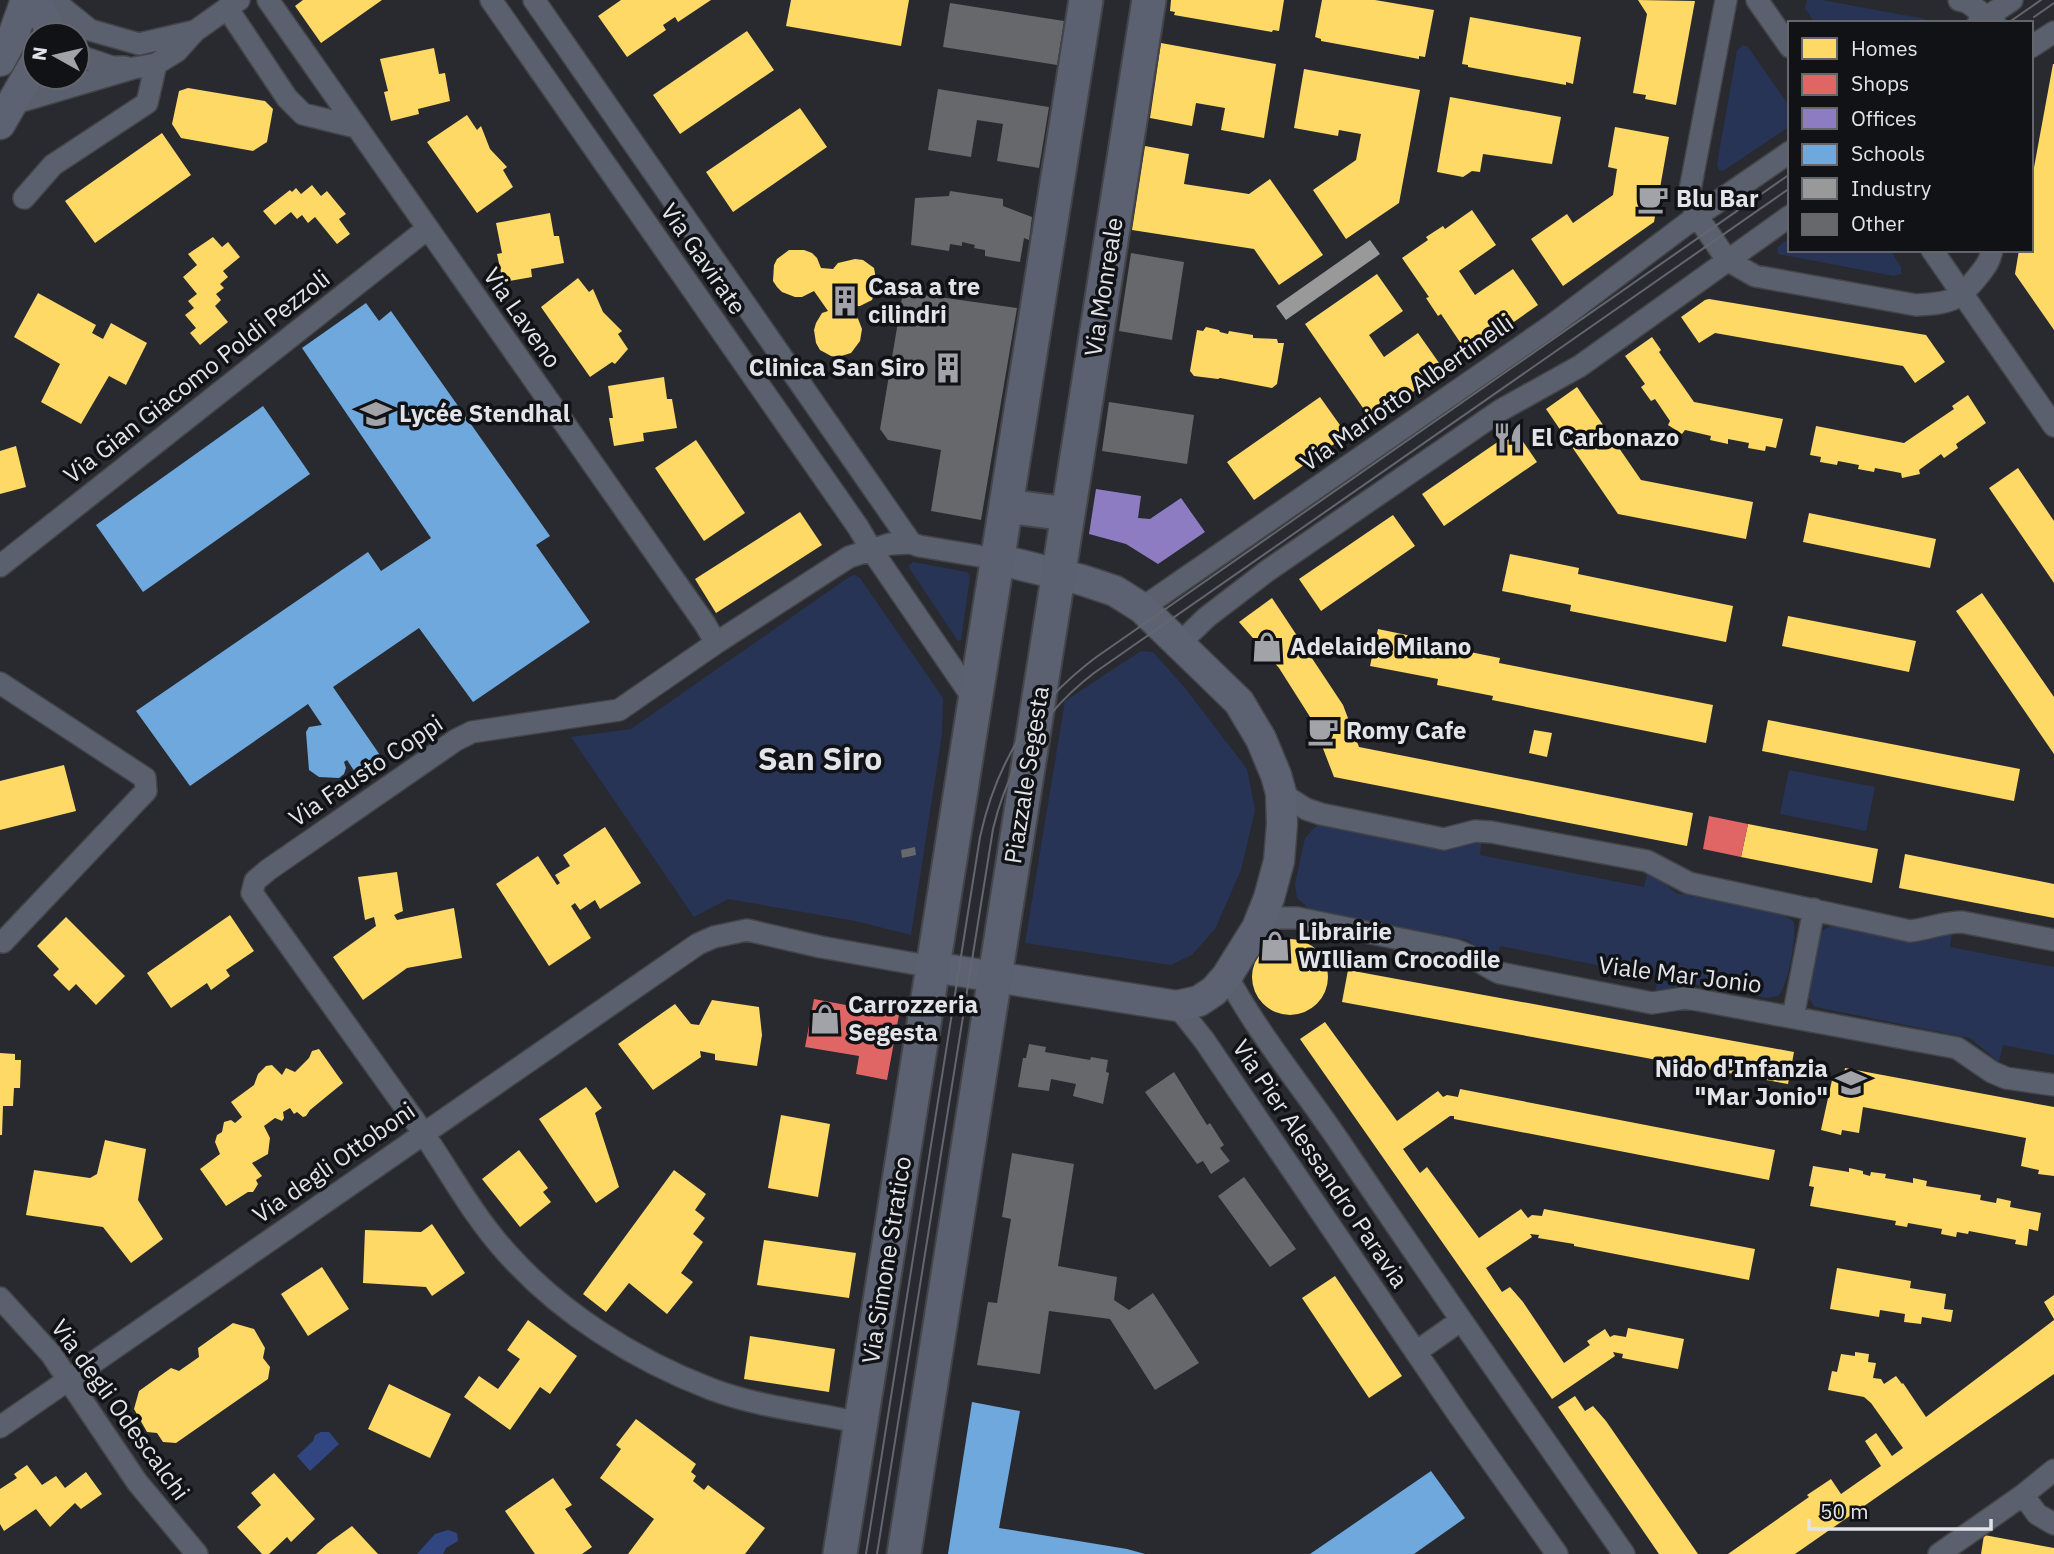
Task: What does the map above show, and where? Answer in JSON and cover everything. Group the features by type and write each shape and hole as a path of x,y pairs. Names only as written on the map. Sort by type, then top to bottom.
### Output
{"main road":[{"path":"933,967 1086,0"},
{"name":"Via Monreale","path":"1059,574 1149,0"},
{"path":"1006,506 1068,514"},
{"name":"Piazzale Segesta","path":"995,976 1059,574"},
{"name":"Via Simone Stratico","path":"840,1554 933,967"},
{"path":"904,1554 995,976"}],"street":[{"path":"0,61 13,36 26,0"},
{"name":"Via Laveno","path":"268,0 716,643"},
{"name":"Via Gavirate","path":"491,0 871,549"},
{"name":"Via Gavirate","path":"534,0 911,543"},
{"path":"1726,0 1690,190 1697,216 1727,260 1755,276 1916,305 1942,304 1963,296 1990,262 1992,252"},
{"path":"1757,0 1788,44"},
{"path":"1959,0 1967,2 1987,21 2012,0"},
{"path":"6,114 134,68 156,64 177,51 195,31 233,4 287,98 303,114 356,127"},
{"path":"51,15 139,44 195,31"},
{"path":"2033,46 2054,32"},
{"path":"91,60 112,67 134,68"},
{"path":"24,198 53,165 147,103 156,64"},
{"path":"6,114 21,88"},
{"name":"Via Mariotto Albertinelli","path":"1142,608 1551,326 1697,216 1788,153"},
{"path":"1180,643 1207,617 1267,570 1501,410 1580,366 1788,217"},
{"name":"Via Gian Giacomo Poldi Pezzoli","path":"0,566 427,229"},
{"path":"1933,252 2054,426"},
{"path":"716,643 849,557 890,544 911,543 998,559 1115,591 1142,608 1239,702 1261,739 1281,793 1279,861 1257,928 1227,976 1214,991 1199,1001 1177,1006 933,967"},
{"path":"871,549 975,701"},
{"name":"Via Fausto Coppi","path":"424,1133 252,893 256,881 456,740 472,732 619,710 716,643"},
{"path":"0,683 145,778 146,791 3,942"},
{"path":"1281,793 1306,809 1321,814 1444,839 1475,831 1491,832 1647,861 1689,883 1910,930 1928,929 1947,922 1962,922 2054,940"},
{"path":"1793,1017 1814,909"},
{"name":"Viale Mar Jonio","path":"1257,928 1278,918 1297,918 1455,950 1471,955 1500,973 1652,1003 1698,1000 1957,1048 1992,1072 2054,1085"},
{"name":"Via degli Ottoboni","path":"0,1427 698,944 714,937 747,930 821,947 933,967"},
{"name":"Via Pier Alessandro Paravia","path":"1227,976 1246,1011 1302,1087 1460,1321 1625,1554"},
{"name":"Via Pier Alessandro Paravia","path":"1177,1006 1204,1040 1557,1554"},
{"path":"424,1133 475,1212 505,1251 545,1290 608,1338 654,1364 713,1390 861,1423"},
{"name":"Via degli Odescalchi","path":"0,1298 51,1354 137,1482 197,1554"},
{"path":"1416,1352 1460,1321"},
{"path":"1939,1554 2024,1495 2054,1470"},
{"path":"2024,1495 2037,1514 2054,1524"}],"shaded area":[{"path":"1807,0 1822,0 1927,21 1814,21 1805,8"},
{"path":"1742,45 1748,47 1788,104 1788,127 1723,171 1719,170 1717,164 1737,51"},
{"path":"1788,239 1788,252 1891,252 1901,267 1901,274 1894,276 1778,254 1777,248"},
{"path":"913,562 967,572 970,577 961,640 958,641 908,566"},
{"path":"855,575 860,578 943,698 942,734 911,935 855,921 728,899 694,917 571,737 631,729"},
{"path":"1141,651 1153,652 1185,688 1247,769 1255,810 1241,870 1215,929 1192,955 1171,965 1025,943 1065,701"},
{"path":"1789,770 1875,787 1866,831 1780,814"},
{"path":"1319,825 1482,837 1480,855 1644,887 1648,870 1676,893 1782,914 1793,921 1794,927 1793,947 1782,991 1778,996 1767,998 1689,983 1655,993 1658,977 1500,946 1496,963 1468,940 1309,909 1297,898 1295,884 1305,838"},
{"path":"1832,925 1919,941 1952,930 1950,947 2054,967 2054,1055 2003,1045 1999,1062 1970,1038 1815,1007 1808,997 1817,938 1820,932"}],"water":[{"path":"329,1432 339,1444 310,1471 297,1456 313,1441 315,1435"},
{"path":"448,1530 457,1533 458,1541 446,1548 443,1554 417,1554 435,1534"}],"building: Homes":[{"path":"303,0 382,0 321,43 295,6"},
{"path":"621,0 711,0 678,22 675,17 663,25 666,30 627,57 598,16"},
{"path":"791,0 909,0 901,46 786,26"},
{"path":"1171,0 1284,0 1279,31 1272,32 1174,15 1175,12 1170,11"},
{"path":"1322,0 1375,0 1434,10 1425,57 1419,56 1419,59 1321,41 1315,37"},
{"path":"1638,0 1695,1 1676,105 1645,99 1646,95 1633,93 1647,14"},
{"path":"1470,17 1581,37 1573,84 1566,82 1566,85 1462,64"},
{"path":"747,31 774,70 680,134 653,95"},
{"path":"1161,43 1276,64 1264,138 1221,130 1225,108 1196,103 1192,126 1150,118"},
{"path":"434,48 439,74 445,73 450,101 418,109 419,114 391,121 384,92 388,91 380,59"},
{"path":"2054,64 2054,330 2015,274 2019,252 2033,252 2033,173"},
{"path":"1304,69 1420,90 1399,203 1346,239 1313,190 1356,160 1361,134 1339,130 1338,136 1294,128"},
{"path":"188,88 265,101 273,109 267,142 253,151 181,138 172,124 179,91"},
{"path":"1450,97 1561,117 1552,164 1483,154 1480,172 1472,171 1463,177 1437,172"},
{"path":"800,108 827,147 733,212 706,172"},
{"path":"467,115 477,130 481,126 490,149 507,167 503,170 513,187 477,213 427,142"},
{"path":"1615,127 1669,137 1654,222 1563,286 1531,239 1567,214 1573,223 1613,195 1617,169 1608,167"},
{"path":"162,133 191,175 95,243 65,201"},
{"path":"1145,146 1189,154 1184,184 1249,194 1270,179 1323,255 1279,285 1254,249 1132,230"},
{"path":"312,185 321,196 327,191 346,214 339,219 350,234 337,244 315,217 308,223 302,215 297,219 291,212 275,225 263,211 290,190 292,192 296,188 301,194"},
{"path":"1472,210 1496,245 1459,271 1475,295 1513,269 1538,305 1468,354 1441,314 1438,316 1426,298 1429,297 1402,258 1428,240 1426,237 1443,226 1445,229"},
{"path":"550,213 554,236 559,236 564,263 531,269 532,277 503,282 497,254 502,253 496,223"},
{"path":"213,237 222,247 228,242 240,257 223,271 228,277 220,284 224,288 216,294 221,300 215,306 228,322 200,345 190,333 196,328 185,315 194,308 188,301 197,294 183,277 197,265 188,254"},
{"name":"Casa a tre cilindri","path":"789,250 812,253 821,268 833,269 838,263 855,259 863,260 874,268 877,285 872,300 860,306 846,307 857,316 862,329 860,341 851,353 838,357 820,350 814,330 822,313 828,311 814,291 802,297 795,297 782,292 773,281 777,259"},
{"path":"1377,274 1403,311 1369,335 1384,357 1418,333 1444,370 1372,421 1305,324"},
{"path":"578,278 589,292 593,289 603,312 622,331 618,334 628,349 615,364 612,362 590,377 541,307"},
{"path":"38,293 96,325 92,333 103,339 111,323 147,343 126,385 109,376 81,424 41,402 60,364 14,337"},
{"path":"1709,299 1926,335 1945,362 1915,383 1903,366 1715,333 1699,343 1681,317"},
{"path":"1206,327 1228,334 1229,331 1253,335 1253,338 1277,339 1278,343 1284,343 1277,384 1272,388 1194,376 1190,371 1197,330 1203,331"},
{"path":"1652,337 1661,350 1659,352 1694,402 1783,419 1776,448 1766,446 1765,451 1748,448 1749,443 1728,439 1728,444 1710,440 1711,436 1685,430 1682,434 1668,425 1670,421 1655,399 1651,401 1641,387 1645,384 1625,356"},
{"path":"664,377 667,399 672,399 677,428 643,433 644,441 614,446 609,418 613,418 608,386"},
{"path":"1577,387 1641,480 1753,502 1746,539 1618,514 1546,409"},
{"path":"1968,395 1986,423 1956,444 1958,448 1944,458 1941,454 1919,470 1920,474 1902,478 1901,473 1875,468 1874,472 1858,469 1859,465 1838,461 1837,465 1820,462 1821,457 1810,455 1816,426 1904,443 1954,409 1952,406"},
{"path":"1320,397 1347,435 1254,500 1227,462"},
{"path":"1515,430 1537,462 1444,526 1422,494"},
{"path":"696,440 745,513 704,541 655,468"},
{"path":"16,446 26,487 0,494 0,451"},
{"path":"2018,468 2054,521 2054,583 1989,488"},
{"path":"800,512 822,545 716,613 695,579"},
{"path":"1809,513 1936,539 1930,568 1803,542"},
{"path":"1393,515 1415,546 1321,611 1299,579"},
{"path":"1510,554 1579,568 1578,574 1733,606 1726,642 1570,611 1571,605 1502,591"},
{"path":"1982,593 2054,697 2054,754 1956,611"},
{"path":"1272,598 1343,705 1359,747 1693,813 1687,846 1334,777 1312,720 1279,668 1239,622"},
{"path":"1788,616 1916,641 1909,672 1782,646"},
{"path":"1378,629 1500,658 1499,663 1713,705 1706,743 1492,700 1493,696 1437,685 1438,679 1370,666"},
{"path":"1768,720 2020,769 2014,801 1762,751"},
{"path":"1534,730 1552,733 1547,757 1529,753"},
{"path":"64,765 76,811 0,830 0,781"},
{"path":"1748,824 1878,849 1872,883 1741,857"},
{"path":"605,827 641,883 600,909 595,900 580,910 575,903 571,906 591,938 549,966 496,884 538,856 557,885 560,883 555,875 570,866 563,855"},
{"path":"1905,854 2054,884 2054,918 1899,888"},
{"path":"397,872 403,911 394,915 397,920 454,908 462,958 407,968 363,1000 333,957 376,926 374,917 365,920 358,877"},
{"path":"230,915 254,951 226,970 230,976 211,990 207,983 171,1008 147,973"},
{"path":"66,917 125,976 96,1005 76,984 69,991 53,975 59,969 37,946"},
{"path":"1290,939 1304,942 1317,950 1325,963 1328,977 1325,991 1317,1004 1304,1012 1290,1015 1276,1012 1263,1004 1255,991 1252,977 1255,963 1263,950 1276,942"},
{"path":"1348,970 1794,1052 1788,1084 1342,1002"},
{"path":"712,1000 759,1007 762,1035 757,1066 715,1060 715,1054 700,1051 701,1057 653,1090 618,1044 675,1004 691,1024 699,1025"},
{"path":"1325,1022 1397,1121 1438,1091 1443,1097 1458,1097 1460,1089 1775,1150 1769,1180 1454,1119 1454,1116 1450,1116 1403,1149 1420,1173 1427,1167 1479,1238 1521,1209 1528,1218 1532,1215 1542,1216 1544,1209 1755,1249 1749,1280 1574,1246 1530,1234 1532,1237 1486,1268 1502,1292 1510,1287 1523,1302 1564,1363 1590,1345 1587,1341 1605,1329 1610,1337 1626,1337 1628,1328 1684,1339 1678,1369 1622,1358 1623,1354 1613,1352 1615,1356 1552,1399 1300,1039"},
{"path":"319,1049 343,1083 306,1116 303,1117 297,1112 294,1114 290,1108 283,1112 282,1121 275,1118 264,1126 270,1138 268,1154 252,1163 262,1176 256,1180 258,1184 253,1192 248,1192 226,1206 200,1169 220,1154 215,1142 217,1135 222,1132 224,1122 231,1120 235,1123 242,1117 231,1102 254,1085 258,1074 266,1066 272,1065 282,1075 286,1068 295,1072 312,1051"},
{"path":"0,1053 15,1054 15,1060 21,1060 20,1088 14,1088 13,1106 3,1106 2,1135 0,1135"},
{"path":"1845,1068 2054,1107 2054,1176 2038,1174 2039,1170 2021,1166 2026,1138 1863,1107 1859,1133 1842,1130 1841,1135 1821,1130 1832,1080 1842,1083"},
{"path":"586,1087 602,1108 595,1113 619,1187 596,1203 539,1119"},
{"path":"781,1115 830,1124 818,1197 768,1188"},
{"path":"105,1140 146,1149 138,1200 163,1239 131,1263 103,1227 26,1215 34,1170 90,1178 97,1174"},
{"path":"519,1150 548,1188 543,1192 551,1202 520,1227 482,1179"},
{"path":"1813,1166 1849,1172 1849,1168 1863,1171 1863,1174 1870,1176 1871,1172 1886,1174 1885,1178 1913,1183 1913,1178 1927,1181 1926,1186 1981,1195 1980,1200 1996,1203 1997,1198 2011,1201 2010,1207 2041,1213 2038,1231 2029,1229 2027,1246 2015,1244 2016,1240 1969,1231 1968,1234 1957,1232 1956,1237 1941,1234 1942,1229 1908,1223 1907,1227 1895,1225 1896,1221 1810,1206 1814,1187 1809,1186"},
{"path":"674,1170 706,1194 695,1210 705,1218 693,1234 703,1242 681,1273 693,1282 667,1314 629,1283 606,1312 583,1294"},
{"path":"432,1224 465,1273 432,1296 426,1287 363,1283 365,1230 421,1232"},
{"path":"764,1240 856,1253 849,1298 757,1285"},
{"path":"322,1267 349,1309 308,1336 281,1294"},
{"path":"1837,1268 1911,1281 1910,1288 1946,1294 1944,1309 1953,1310 1951,1322 1922,1317 1921,1324 1904,1322 1905,1314 1880,1310 1879,1317 1830,1309"},
{"path":"1335,1276 1402,1376 1369,1398 1302,1298"},
{"path":"2054,1295 2054,1319 2044,1302"},
{"path":"528,1320 577,1356 550,1394 540,1387 510,1430 464,1397 479,1376 498,1389 520,1359 507,1350"},
{"path":"2054,1320 2054,1374 1795,1554 1728,1554 1831,1479 1841,1494 1881,1466 1865,1441 1876,1433 1892,1456 1903,1448 1864,1397 1828,1390 1832,1371 1837,1372 1841,1354 1869,1354 1868,1362 1876,1363 1873,1378 1881,1379 1884,1384 1896,1376 1926,1417"},
{"path":"233,1323 254,1329 265,1348 263,1358 270,1367 268,1379 176,1443 163,1442 157,1433 147,1432 134,1409 139,1391 171,1368 179,1371 199,1357 198,1348"},
{"path":"750,1336 835,1349 829,1392 744,1379"},
{"path":"389,1384 451,1414 430,1458 368,1429"},
{"path":"1575,1396 1585,1411 1593,1406 1606,1421 1698,1554 1659,1554 1558,1407"},
{"path":"636,1419 696,1464 691,1472 696,1476 693,1481 704,1490 708,1485 765,1528 745,1554 628,1554 654,1519 600,1478 621,1449 616,1445"},
{"path":"27,1465 42,1485 56,1476 65,1488 86,1472 102,1494 81,1509 75,1503 50,1527 36,1509 4,1531 0,1524 0,1489 17,1478 14,1474"},
{"path":"274,1473 315,1519 291,1542 287,1537 269,1554 262,1554 237,1527 261,1505 251,1493"},
{"path":"553,1478 572,1505 565,1509 592,1547 582,1554 535,1554 505,1511"},
{"path":"352,1526 378,1554 316,1554 327,1544"},
{"path":"1984,1535 2054,1548 2054,1554 1981,1554"}],"building: Shops":[{"path":"1709,816 1748,824 1741,857 1703,849"},
{"path":"814,999 899,1015 887,1080 856,1074 859,1056 805,1047"}],"building: Offices":[{"path":"1096,489 1141,496 1138,518 1150,519 1181,498 1205,532 1158,564 1126,544 1089,534"}],"building: Schools":[{"path":"366,303 379,321 391,311 550,536 536,545 590,622 473,702 419,628 333,687 382,758 357,775 347,760 344,762 344,774 339,778 319,777 309,770 306,732 309,727 322,725 308,704 190,786 136,711 368,552 381,571 431,538 302,348"},
{"path":"263,406 310,474 143,592 96,525"},
{"path":"972,1402 1020,1411 999,1528 1145,1554 948,1554"},
{"path":"1431,1471 1465,1518 1414,1554 1310,1554"}],"building: Industry":[{"path":"1370,240 1380,254 1286,320 1276,306"}],"building: Other":[{"path":"950,3 1064,21 1057,65 943,47"},
{"path":"938,89 1049,107 1039,168 997,161 1003,124 977,120 971,157 928,150"},
{"path":"950,191 1003,199 1003,206 1032,217 1029,240 1024,238 1020,262 985,256 985,250 962,242 962,246 950,244 949,251 911,245 915,198 949,196"},
{"path":"1131,253 1184,262 1172,340 1119,331"},
{"name":"Clinica San Siro","path":"903,292 1017,308 981,520 931,511 941,450 888,440 880,429"},
{"path":"1109,402 1194,415 1187,464 1102,451"},
{"path":"915,847 916,855 902,858 901,850"},
{"path":"1029,1044 1046,1047 1045,1052 1090,1060 1091,1057 1108,1060 1106,1072 1109,1073 1103,1104 1073,1096 1076,1084 1051,1079 1049,1091 1018,1087 1023,1058 1026,1058"},
{"path":"1174,1072 1207,1125 1210,1123 1224,1145 1220,1148 1230,1161 1211,1174 1203,1161 1197,1164 1145,1092"},
{"path":"1012,1153 1074,1164 1058,1266 1117,1277 1114,1300 1129,1310 1153,1293 1199,1363 1155,1390 1110,1319 1049,1311 1040,1374 977,1365 988,1302 997,1303 1011,1219 1002,1217"},
{"path":"1244,1177 1296,1249 1270,1267 1218,1196"}],"tram line":[{"path":"2011,21 2041,0"},
{"path":"2034,17 2054,3"},
{"path":"866,1554 980,837 996,783 1020,737 1053,695 1095,658 1788,175"},
{"path":"877,1554 993,829 1008,784 1030,742 1058,705 1094,673 1788,189"}],"place":[{"name":"Blu Bar","path":"1653,199"},
{"name":"Casa a tre cilindri","path":"845,301"},
{"name":"Clinica San Siro","path":"948,368"},
{"name":"Lycée Stendhal","path":"376,414"},
{"name":"El Carbonazo","path":"1508,438"},
{"name":"Adelaide Milano","path":"1267,647"},
{"name":"Romy Cafe","path":"1323,731"},
{"name":"Librairie WIlliam Crocodile","path":"1275,946"},
{"name":"Carrozzeria Segesta","path":"825,1019"},
{"name":"Nido d'Infanzia \"Mar Jonio\"","path":"1851,1083"}],"district":[{"name":"San Siro","path":"820,759"}]}
